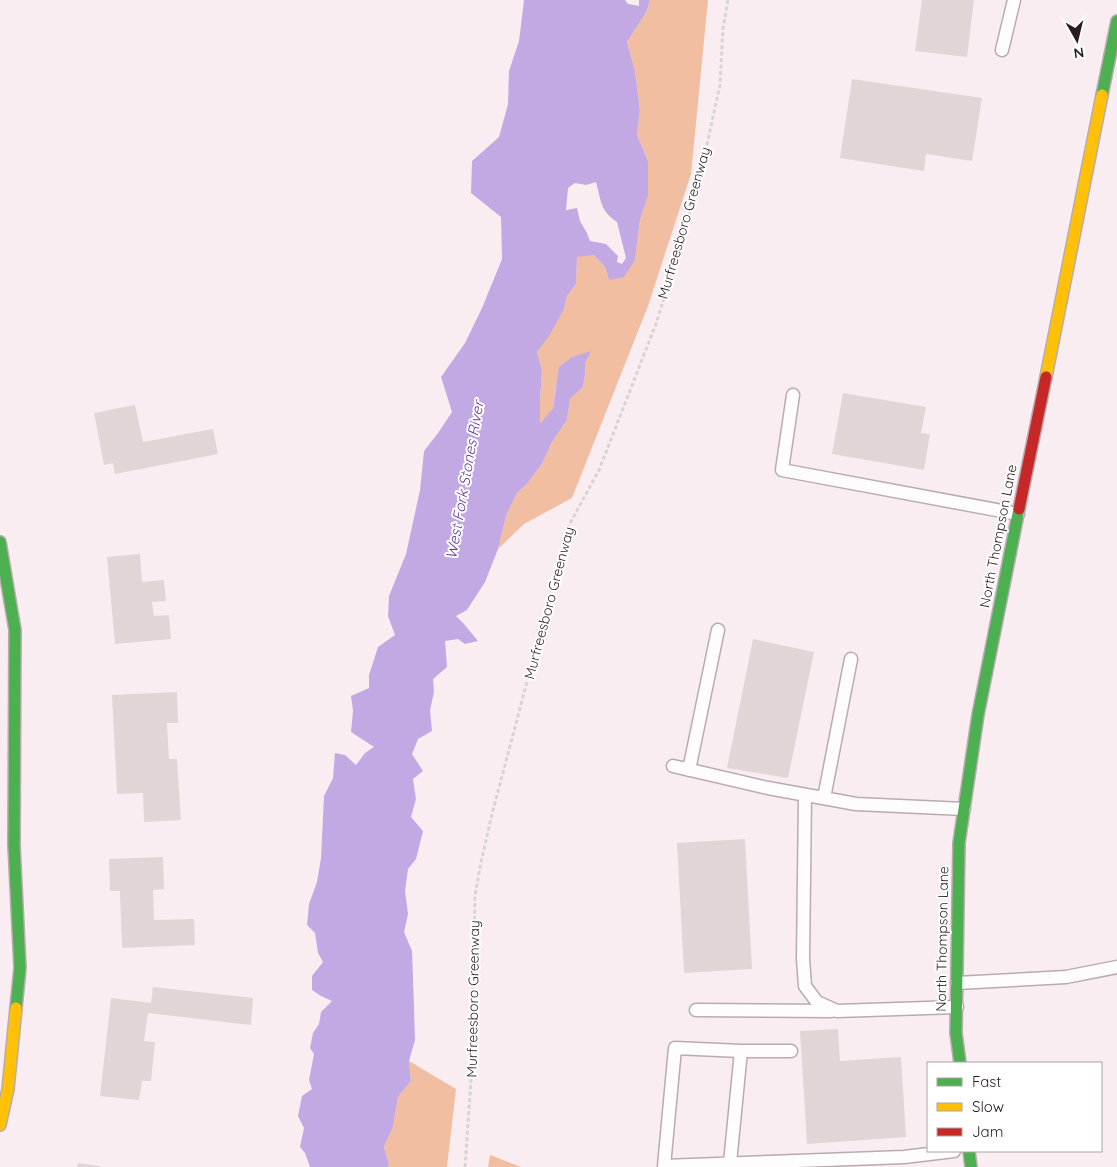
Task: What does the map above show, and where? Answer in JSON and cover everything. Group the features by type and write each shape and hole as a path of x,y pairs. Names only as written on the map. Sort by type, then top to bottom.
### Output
{"main road":[{"name":"North Thompson Lane","path":"960,1062 956,1033 959,843 978,715 1117,21"},
{"path":"0,542 15,630 14,845 20,968 8,1089 0,1125"},
{"path":"969,1152 971,1167"}],"lane":[{"path":"1002,50 1014,0"},
{"path":"792,395 782,470 1018,514"},
{"path":"689,770 718,630"},
{"path":"824,798 851,659"},
{"path":"673,766 768,788 856,804 964,809"},
{"path":"805,795 803,960 806,986 817,1002 837,1011"},
{"path":"957,983 1066,977 1117,967"},
{"path":"696,1010 837,1011 957,1007"},
{"path":"792,1051 675,1048 664,1166 904,1156 944,1152"},
{"path":"730,1163 741,1051"}],"path":[{"name":"Murfreesboro Greenway","path":"465,1167 471,1080 476,896 480,867 492,814 568,527 599,470 656,324 698,185 720,85 723,29 728,0"}],"shaded area":[{"path":"650,0 708,0 691,174 648,306 572,498 524,524 498,549 506,516 517,493 527,484 542,464 552,442 567,420 570,399 583,387 585,363 590,351 556,386 553,408 540,425 542,371 537,352 564,309 567,296 576,284 577,256 594,255 605,267 609,280 635,260 640,220 648,196 648,161 637,135 640,110 635,71 627,42 647,11"},
{"path":"409,1061 456,1089 447,1167 388,1167 389,1164 384,1147 393,1127 398,1097 411,1081"},
{"path":"490,1155 521,1167 488,1167"}],"water":[{"name":"West Fork Stones River","path":"524,0 625,0 628,4 639,6 639,0 650,0 647,11 627,42 635,71 640,110 637,135 648,161 648,196 640,220 635,260 624,277 609,280 605,267 594,255 577,257 576,284 567,296 564,309 549,336 537,352 542,371 540,424 553,408 559,367 572,357 591,351 585,363 583,387 570,399 567,420 552,442 542,464 527,484 517,493 506,516 498,549 485,582 467,610 456,616 478,641 465,644 458,639 445,641 447,667 433,679 434,692 430,710 432,731 418,739 412,754 423,771 413,779 416,799 411,817 423,831 416,859 408,869 405,891 408,914 404,932 412,951 415,1040 409,1061 411,1081 398,1097 393,1127 384,1147 389,1164 388,1167 310,1167 305,1153 300,1147 304,1128 298,1116 302,1096 312,1089 309,1080 314,1054 310,1048 313,1033 319,1024 321,1012 332,1001 312,990 312,976 323,962 318,953 315,933 307,925 309,904 317,882 321,858 324,796 333,778 335,753 345,755 356,765 365,753 374,747 351,732 353,711 351,696 369,688 369,675 378,647 395,635 388,616 389,596 406,554 420,490 424,451 452,412 441,377 465,343 502,259 501,217 471,193 472,161 499,137 508,104 509,71 519,41","holes":["596,182 604,209 617,222 626,258 622,264 617,262 618,256 606,244 590,241 580,221 577,208 566,210 568,188 575,183 586,185"]}],"building":[{"path":"922,0 974,0 967,57 915,51"},
{"path":"852,79 982,98 972,161 926,154 924,171 840,158"},
{"path":"843,393 926,407 921,433 930,434 924,470 832,454"},
{"path":"135,405 143,442 213,429 218,454 115,474 113,463 104,465 94,413"},
{"path":"140,554 142,582 164,580 166,601 152,602 154,616 169,615 171,639 115,644 107,557"},
{"path":"753,639 814,652 788,778 727,768"},
{"path":"177,692 178,723 167,723 169,759 177,759 181,820 144,822 143,793 117,794 112,695"},
{"path":"745,839 752,969 684,973 677,843"},
{"path":"163,857 164,889 153,890 154,920 194,919 195,945 122,948 120,891 110,891 109,859"},
{"path":"153,987 253,998 251,1025 148,1013 144,1041 155,1042 151,1081 142,1081 139,1100 100,1096 111,998 151,1003"},
{"path":"838,1029 840,1061 901,1057 906,1137 807,1144 800,1031"},
{"path":"78,1163 100,1166 100,1167 77,1167"}],"traffic: fast":[{"path":"1102,95 1117,21"},
{"path":"960,1062 956,1033 959,843 978,715 1019,509"},
{"path":"0,542 15,630 14,845 20,968 16,1008"},
{"path":"969,1152 971,1167"}],"traffic: slow":[{"path":"1046,377 1102,95"},
{"path":"0,1125 8,1089 16,1008"}],"traffic: jam":[{"path":"1019,509 1046,377"}]}
